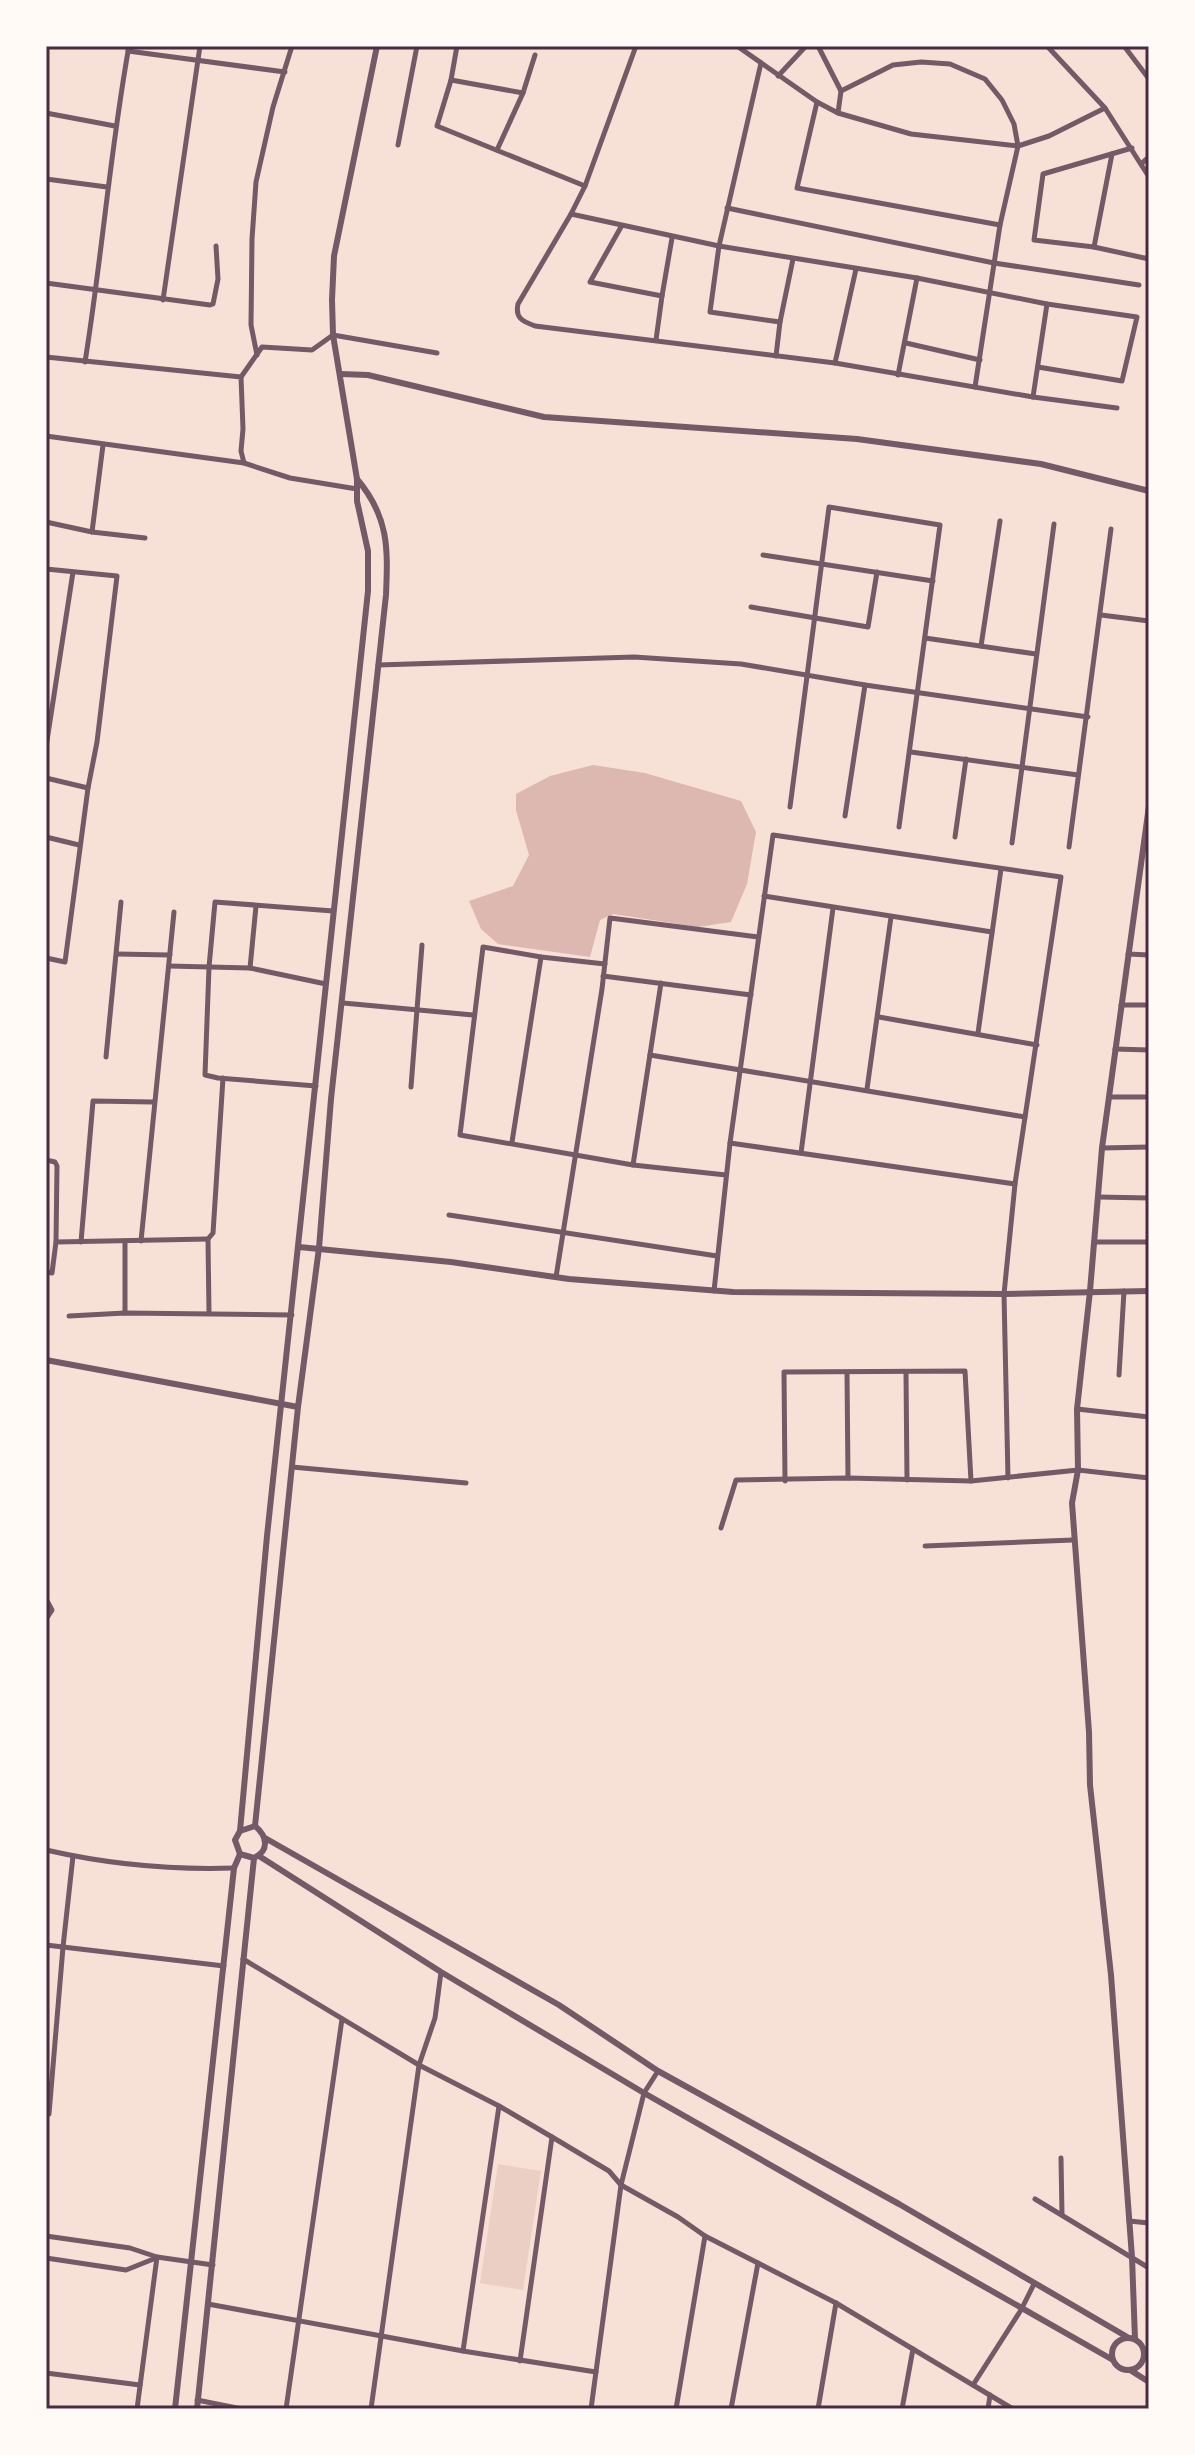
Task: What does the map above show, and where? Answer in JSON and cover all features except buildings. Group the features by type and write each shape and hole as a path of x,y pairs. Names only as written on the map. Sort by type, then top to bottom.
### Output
{"street":[{"path":"163,300 200,46"},
{"path":"257,355 251,325 253,214 262,151 292,46"},
{"path":"240,1854 235,1845 240,1831 368,573 368,551 357,501 357,479 333,335 332,300 334,256 377,46"},
{"path":"398,145 417,46"},
{"path":"457,46 451,80 437,126 585,186"},
{"path":"636,46 585,186 518,304 518,317 535,326 835,363 1117,408"},
{"path":"737,46 817,102 838,113 911,134 1018,146 1049,136 1105,108"},
{"path":"778,76 806,46"},
{"path":"818,46 841,91 838,113"},
{"path":"1047,46 1105,108 1149,177"},
{"path":"1124,46 1149,79"},
{"path":"85,362 128,48 286,72"},
{"path":"497,150 523,93 535,55"},
{"path":"841,91 893,65 921,62 950,64 985,79 1002,100 1014,124 1018,146 1000,225 992,294 975,387"},
{"path":"761,63 719,246 710,312 780,322"},
{"path":"451,80 523,93"},
{"path":"817,102 797,188 1000,225"},
{"path":"46,113 115,126"},
{"path":"1132,148 1043,174 1034,240 1094,247 1149,259"},
{"path":"1094,247 1112,154"},
{"path":"1141,164 1149,157"},
{"path":"46,179 107,187"},
{"path":"727,208 994,263 1139,285"},
{"path":"571,214 672,238 1137,317 1122,381 1038,367"},
{"path":"621,227 590,282 662,296"},
{"path":"656,340 672,238"},
{"path":"46,283 213,304 218,279 216,246"},
{"path":"776,357 793,259"},
{"path":"835,363 856,269"},
{"path":"898,375 917,278"},
{"path":"1033,397 1047,304"},
{"path":"244,463 241,451 241,377 262,347 312,350 333,335 437,353"},
{"path":"906,343 980,360"},
{"path":"46,357 241,377"},
{"path":"341,374 368,375 544,417 857,439 1041,464 1149,491"},
{"path":"46,436 244,463 290,478 357,489"},
{"path":"92,532 103,445"},
{"path":"357,479 373,498 383,522 387,573 331,1099 319,1248 298,1407 255,1826 265,1838 559,2005 658,2071 1132,2338 1147,2352 1143,2361 1130,2370"},
{"path":"790,807 829,507 940,525 899,827"},
{"path":"981,646 1000,521"},
{"path":"46,522 92,532 145,538"},
{"path":"1012,843 1054,524"},
{"path":"1069,847 1111,529"},
{"path":"763,555 933,581"},
{"path":"46,569 117,576 65,962 46,958"},
{"path":"46,747 48,713 73,572"},
{"path":"751,607 868,627 877,572"},
{"path":"368,573 387,573"},
{"path":"1101,615 1149,621"},
{"path":"925,638 1036,654"},
{"path":"378,665 634,657 741,664 1088,717"},
{"path":"845,816 865,685"},
{"path":"911,752 1078,775"},
{"path":"955,837 966,759"},
{"path":"46,778 88,788"},
{"path":"1132,2338 1132,2257 1111,1975 1090,1785 1072,1503 1078,1470 1077,1409 1102,1148 1149,806"},
{"path":"714,1291 730,1143 773,835 1061,877 1015,1184 1004,1294 1008,1478"},
{"path":"46,837 79,845"},
{"path":"978,1033 1001,869"},
{"path":"764,896 992,932"},
{"path":"106,1057 121,902"},
{"path":"316,1086 209,1077 203,1070 215,902 333,911"},
{"path":"250,968 256,905"},
{"path":"801,1153 833,908"},
{"path":"141,1241 174,912"},
{"path":"867,1089 891,917"},
{"path":"556,1277 610,918 758,937"},
{"path":"411,1087 422,945"},
{"path":"605,964 483,947 460,1135 633,1165 726,1175"},
{"path":"117,954 170,955"},
{"path":"1128,954 1149,955"},
{"path":"512,1142 541,957"},
{"path":"169,966 250,968 326,984"},
{"path":"603,976 751,995"},
{"path":"633,1165 661,983"},
{"path":"343,1003 474,1015"},
{"path":"1121,1005 1149,1005"},
{"path":"879,1017 1037,1045"},
{"path":"1115,1049 1149,1050"},
{"path":"650,1055 1025,1117"},
{"path":"209,1313 208,1239 213,1233 223,1078"},
{"path":"1109,1097 1149,1097"},
{"path":"81,1242 93,1101 153,1102"},
{"path":"730,1143 1015,1184"},
{"path":"1102,1148 1149,1147"},
{"path":"46,1160 55,1162 57,1166 56,1242 52,1273 46,1272"},
{"path":"1098,1197 1149,1198"},
{"path":"449,1215 717,1256"},
{"path":"56,1242 208,1239"},
{"path":"125,1241 125,1313"},
{"path":"1094,1242 1149,1242"},
{"path":"299,1247 451,1262 556,1277 714,1291 1004,1294 1149,1291"},
{"path":"1119,1375 1124,1291"},
{"path":"69,1316 125,1313 293,1315"},
{"path":"46,1360 298,1407"},
{"path":"785,1481 784,1372 965,1371 971,1481"},
{"path":"847,1373 848,1478"},
{"path":"906,1373 907,1480"},
{"path":"1077,1409 1149,1417"},
{"path":"292,1467 466,1483"},
{"path":"721,1528 736,1480 848,1478 971,1481 1078,1470 1149,1478"},
{"path":"925,1546 1073,1540"},
{"path":"46,1599 52,1610 46,1619"},
{"path":"240,1831 255,1826"},
{"path":"197,2409 243,1959 257,1857 265,1848 265,1838"},
{"path":"46,1850 73,1856 196,1869 234,1868"},
{"path":"240,1854 257,1857 644,2093 1149,2382"},
{"path":"175,2409 234,1868 240,1854"},
{"path":"49,2114 73,1856"},
{"path":"46,1945 224,1966"},
{"path":"243,1959 419,2065 499,2106 609,2171 621,2185 705,2236 836,2303 1013,2409"},
{"path":"371,2409 419,2065 435,2018 441,1972"},
{"path":"286,2409 342,2019"},
{"path":"591,2409 621,2185 644,2093 658,2071"},
{"path":"463,2351 499,2106"},
{"path":"520,2361 552,2137"},
{"path":"1061,2158 1062,2216"},
{"path":"1035,2199 1149,2268"},
{"path":"1129,2221 1149,2223"},
{"path":"46,2236 130,2248 157,2257 213,2265"},
{"path":"676,2409 705,2236"},
{"path":"46,2258 126,2270 157,2257"},
{"path":"137,2409 157,2257"},
{"path":"731,2409 758,2263"},
{"path":"973,2385 1034,2284"},
{"path":"818,2409 836,2303"},
{"path":"208,2304 596,2372"},
{"path":"1113,2360 1115,2345 1132,2338"},
{"path":"902,2409 913,2349"},
{"path":"46,2373 141,2385"},
{"path":"988,2409 990,2395"},
{"path":"197,2400 242,2409"}],"shaded area":[{"path":"593,765 645,773 741,801 756,832 747,884 731,922 698,927 613,914 600,920 590,957 498,944 481,929 469,901 513,886 529,855 516,810 516,794 550,776"},
{"path":"498,2164 541,2171 523,2290 480,2283"}]}
